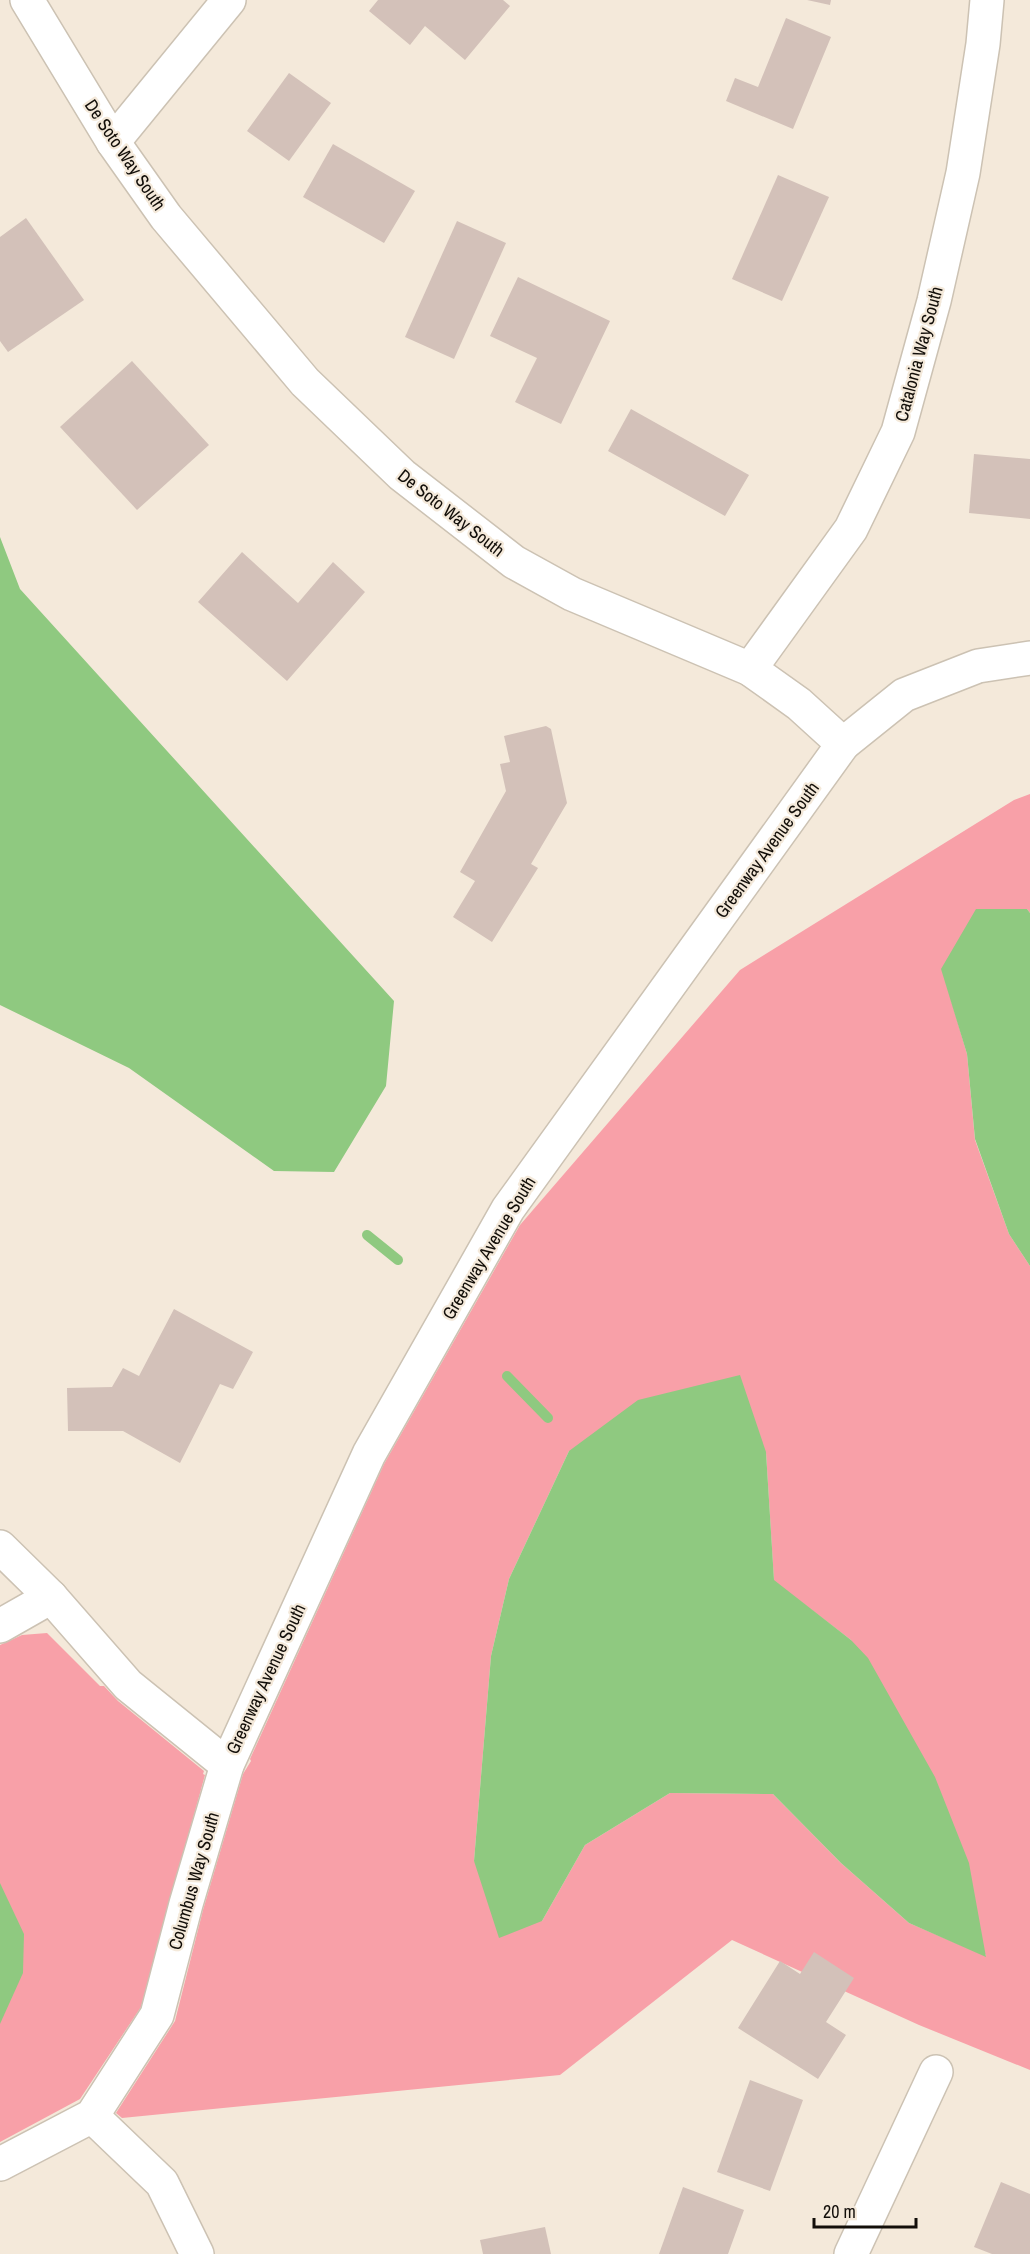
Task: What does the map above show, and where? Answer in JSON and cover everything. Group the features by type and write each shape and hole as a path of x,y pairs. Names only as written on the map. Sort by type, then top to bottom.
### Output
{"street":[{"name":"De Soto Way South","path":"27,0 113,142 166,217 305,382 402,475 513,562 572,594 750,669 799,704 843,744"},
{"path":"113,142 229,0"},
{"name":"Catalonia Way South","path":"750,669 851,529 898,432 934,301 963,173 983,44 987,0"},
{"path":"843,744 904,695 978,666 1030,658"},
{"name":"Greenway Avenue South","path":"227,1765 369,1454 508,1209 843,744"},
{"path":"0,1547 51,1598 128,1685 227,1765"},
{"path":"0,1626 51,1598"},
{"name":"Columbus Way South","path":"92,2116 157,2015 186,1904 227,1765"},
{"path":"851,2254 936,2072"},
{"path":"0,2164 92,2116 162,2183 197,2254"}],"shaded area":[{"path":"0,537 20,589 394,1001 386,1086 334,1172 274,1171 129,1068 0,1005"},
{"path":"1030,794 1030,913 1027,909 942,969 967,1054 975,1140 1009,1234 1030,1266 1030,2070 919,2025 732,1940 560,2075 122,2118 116,2113 175,2021 203,1910 243,1774 251,1761 384,1464 520,1225 740,970 1014,800","holes":["569,1451 766,1452 774,1581 851,1640 986,1956 909,1923 841,1863 773,1794 670,1793 585,1845 542,1921 474,1861 491,1656 509,1579"]},
{"path":"976,909 1027,909 1030,913 1030,1266 1009,1234 975,1139 967,1054 941,969"},
{"path":"740,1375 766,1452 774,1580 851,1640 868,1658 935,1777 969,1863 986,1957 909,1923 841,1863 773,1794 670,1793 585,1845 542,1921 499,1938 474,1861 491,1656 509,1579 569,1451 638,1400"},
{"path":"47,1633 100,1686 104,1686 118,1701 204,1771 205,1775 141,2007 80,2099 0,2142 0,1645 22,1635"},
{"path":"0,1883 24,1934 23,1973 0,2024"}],"building":[{"path":"378,0 503,0 510,6 465,60 425,26 410,45 369,11"},
{"path":"807,0 831,0 830,5"},
{"path":"786,18 831,37 793,129 726,101 735,78 758,87"},
{"path":"289,73 331,103 289,161 247,131"},
{"path":"333,144 415,191 384,243 303,197"},
{"path":"778,175 829,197 782,301 732,279"},
{"path":"26,218 84,300 8,352 0,341 0,237"},
{"path":"457,221 506,243 454,359 405,337"},
{"path":"518,277 610,321 561,424 515,402 537,358 490,336"},
{"path":"132,361 209,445 137,510 60,427"},
{"path":"631,409 749,475 725,516 608,451"},
{"path":"974,454 1030,459 1030,519 969,513"},
{"path":"242,552 298,603 333,562 365,592 287,681 198,602"},
{"path":"546,726 551,729 567,803 531,864 538,868 492,942 453,917 475,881 460,872 506,791 500,764 510,762 504,736"},
{"path":"174,1309 253,1352 233,1389 220,1384 180,1463 123,1431 68,1431 67,1388 112,1387 123,1368 139,1376"},
{"path":"814,1952 854,1978 826,2022 846,2035 818,2079 738,2028 780,1961 800,1974"},
{"path":"750,2080 803,2100 770,2191 717,2172"},
{"path":"1001,2182 1030,2194 1030,2254 992,2254 974,2247"},
{"path":"683,2187 744,2210 728,2254 659,2254"},
{"path":"545,2227 551,2254 483,2254 480,2240"}],"waterway":[{"path":"367,1235 398,1260"},
{"path":"507,1376 548,1418"}]}
